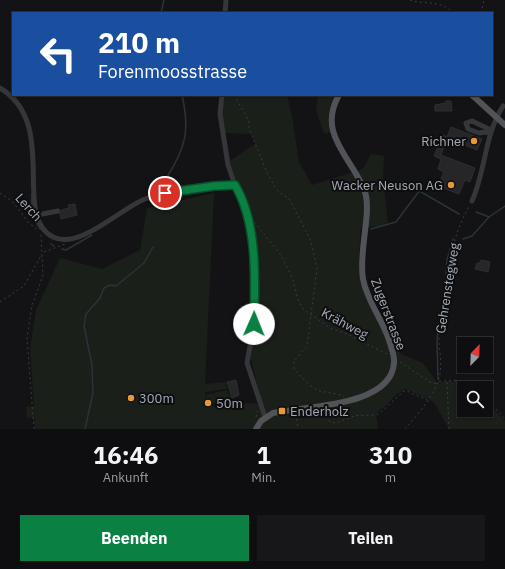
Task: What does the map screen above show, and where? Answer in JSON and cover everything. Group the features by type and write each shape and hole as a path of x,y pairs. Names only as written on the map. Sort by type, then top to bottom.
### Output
{"main road":[{"name":"Zugerstrasse","path":"265,417 274,412 295,410 365,396 380,389 391,376 394,359 388,338 368,298 361,260 367,210 366,198 363,188 338,146 333,132 333,111 339,96"},
{"path":"473,96 505,126"},
{"path":"256,429 265,417"}],"street":[{"path":"225,12 226,0"},
{"path":"0,88 20,106 30,127 36,215 42,231 56,238 75,238 87,233 149,197 214,186 235,185"},
{"path":"222,96 220,109 228,165 235,185 244,202 254,261 256,284 254,324 247,363 265,417"},
{"path":"472,201 478,189 490,132 495,118 503,106"},
{"path":"36,215 58,211"}],"path":[{"path":"410,0 438,0"},
{"path":"481,12 484,0"},
{"path":"445,2 451,12"},
{"path":"235,96 248,120 249,128 267,174 277,190 290,200 312,241 317,268 314,305 310,313 307,346 294,361 294,369 312,386 332,394 340,394 346,401"},
{"name":"Lerch","path":"0,193 14,202 28,222 42,231"},
{"name":"Gehrenstegweg","path":"405,429 428,400 440,375 439,329 446,301 450,257 460,225 472,201"},
{"name":"Krähweg","path":"246,212 264,231 281,255 292,277 298,300 303,309 330,328 347,334 394,359 430,382 437,384"},
{"path":"34,429 27,339 32,305 43,276 42,231"},
{"path":"0,302 24,286 43,252 66,244"},
{"path":"438,381 468,381"},
{"path":"447,382 449,429"},
{"path":"321,405 323,414 332,423 358,415 376,415 387,408 396,397 404,391 428,400"},
{"path":"493,406 505,419"},
{"path":"295,410 298,429"}],"shaded area":[{"path":"223,96 287,96 299,162 312,185 363,169 371,154 384,156 383,176 388,225 361,228 359,254 360,275 401,354 423,363 437,382 457,381 457,417 493,417 493,408 505,421 505,429 449,429 434,402 406,389 398,393 376,413 378,429 35,429 34,417 27,418 26,407 34,406 30,348 36,310 60,258 102,269 140,250 147,208 214,193 205,384 226,382 227,389 205,392 205,395 227,390 231,398 207,406 239,409 246,403 262,404 250,355 256,324 256,259 244,195 228,162 255,144 252,134 224,133 222,114"},
{"path":"318,96 336,96 329,114 330,132 327,134 323,132 316,110"}],"building":[{"path":"446,101 451,101 452,111 435,111 435,105 446,103"},
{"path":"451,127 482,139 477,150 447,138 441,155 475,168 470,182 465,180 459,194 438,186 444,172 438,169 441,159 434,156 443,135 447,137"},
{"path":"75,204 77,215 61,219 60,214 62,210 69,208 68,205"},
{"path":"481,260 490,262 488,272 475,269 477,263 480,263"},
{"path":"236,380 239,395 232,398 227,382"}],"waterway":[{"path":"161,12 164,0"},
{"path":"153,193 167,177 185,138 186,118 182,96"},
{"path":"390,183 404,182 459,214"},
{"path":"371,229 396,222 420,190"},
{"path":"32,194 31,213 40,229"},
{"path":"463,239 472,236 489,217 505,206"},
{"path":"476,212 489,217"},
{"path":"62,249 66,250 92,235"},
{"path":"444,300 447,260 453,239"},
{"path":"85,429 93,393 92,365 84,326 86,314 100,298 104,288 110,285 116,286 144,263 153,247"},
{"path":"440,316 444,304"},
{"path":"438,379 437,340 439,320"}],"place":[{"name":"Richner","path":"474,141"},
{"name":"Wacker Neuson AG","path":"451,185"},
{"name":"300m","path":"131,398"},
{"name":"50m","path":"208,403"},
{"name":"Enderholz","path":"282,411"}],"route":[{"path":"165,193 214,186 235,185 244,202 254,261 256,284 254,324"}]}
